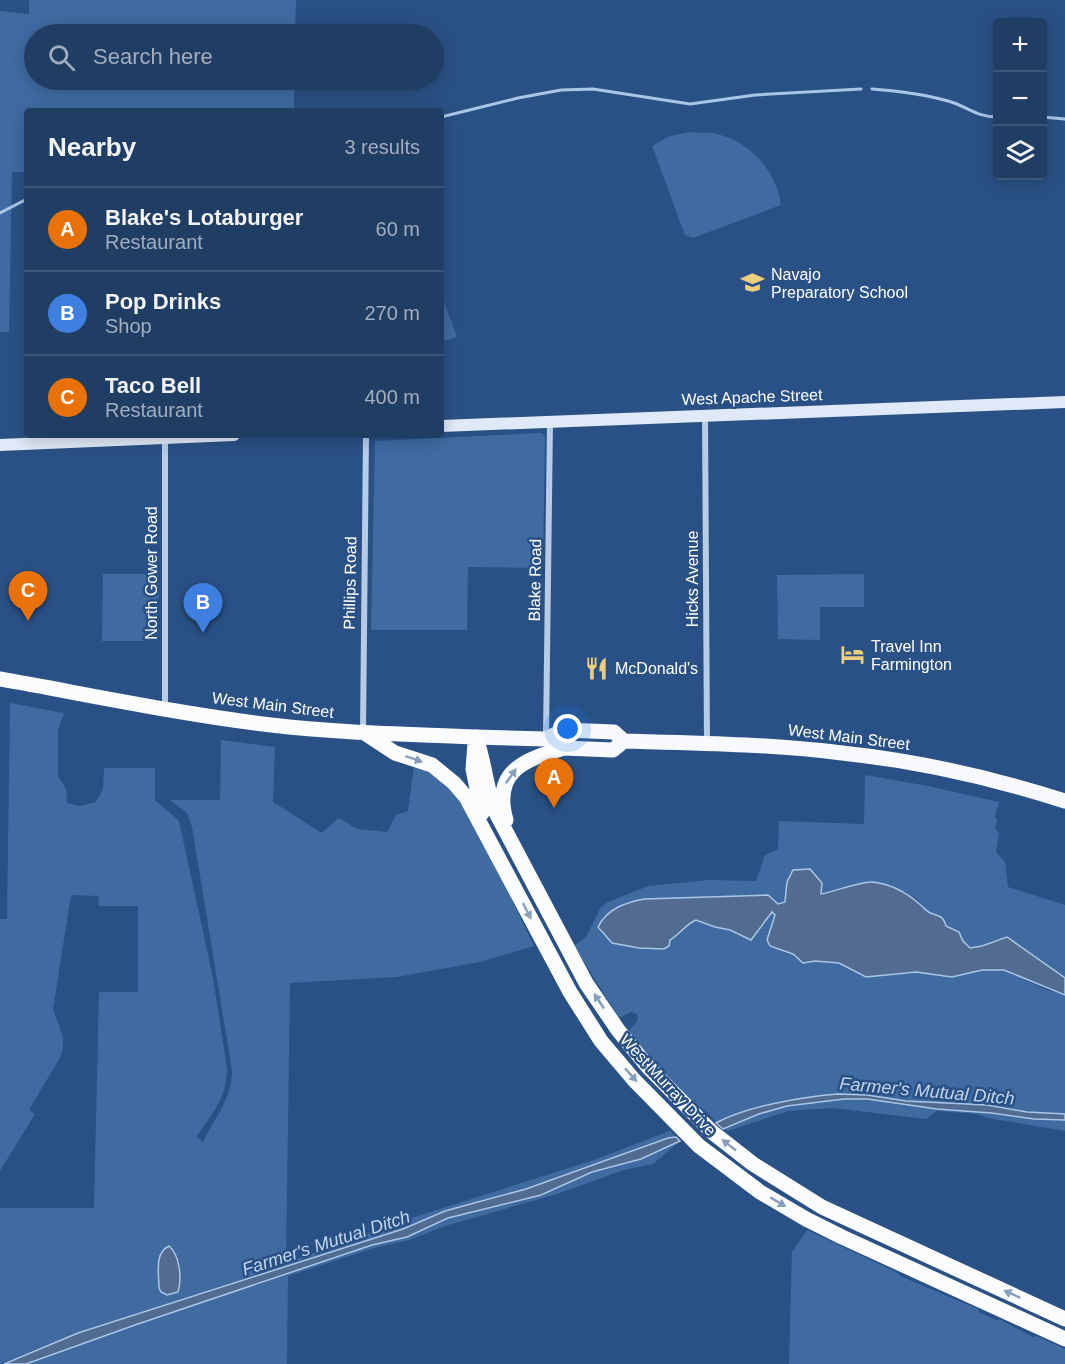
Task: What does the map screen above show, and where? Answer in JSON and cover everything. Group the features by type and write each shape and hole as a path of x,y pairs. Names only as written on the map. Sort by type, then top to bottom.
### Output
{"highway":[{"name":"West Main Street","path":"0,679 269,725 476,737"},
{"name":"West Murray Drive","path":"363,732 394,753 432,765 454,783 466,797 570,992 601,1041 634,1080 699,1146 760,1192 842,1238 1065,1339"},
{"name":"West Murray Drive","path":"476,737 494,809 586,982 618,1030 648,1067 712,1132 753,1164 822,1206 1065,1319"},
{"path":"476,737 472,762 476,792 481,812 498,855"},
{"path":"516,852 502,802 506,782 515,769 523,763 564,748"}],"main road":[{"name":"West Apache Street","path":"444,426 1065,402"},
{"path":"0,445 165,438"},
{"name":"West Main Street","path":"546,739 564,730 614,732 624,741 806,749 906,762 987,779 1065,801"},
{"name":"West Main Street","path":"476,737 546,739 564,748 613,750 624,741"}],"street":[{"name":"Hicks Avenue","path":"705,415 707,743"},
{"name":"Blake Road","path":"546,739 550,421"},
{"name":"North Gower Road","path":"165,438 165,709"},
{"name":"Phillips Road","path":"363,732 366,438"}],"shaded area":[{"path":"29,0 296,0 295,24 24,24 24,90 294,90 294,108 24,108 24,172 12,172 9,332 0,332 0,11 29,14"},
{"path":"689,132 713,133 738,142 749,150 767,169 778,192 781,205 693,238 685,235 652,146 670,136"},
{"path":"444,301 457,337 444,341"},
{"path":"541,433 545,436 543,568 468,567 467,630 371,630 375,441"},
{"path":"103,574 159,574 158,641 102,641"},
{"path":"864,574 864,607 820,607 820,640 778,639 777,575"},
{"path":"10,703 64,713 58,730 58,776 66,789 67,803 80,806 96,802 103,789 104,768 155,768 155,800 179,821 213,978 227,1069 221,1097 196,1137 203,1142 226,1099 232,1070 192,827 187,813 170,800 220,800 221,740 275,747 273,802 322,833 338,818 358,829 387,832 396,815 408,811 414,766 428,771 439,778 457,797 483,845 487,848 534,946 480,962 397,977 290,983 286,1263 402,1221 594,1160 670,1131 676,1137 526,1189 445,1211 403,1229 78,1333 0,1364 0,1208 94,1208 99,992 138,992 138,906 99,906 98,896 71,895 53,1009 63,1037 61,1056 29,1110 35,1114 0,1171 0,919 7,919"},
{"path":"865,775 999,802 995,816 997,820 995,828 999,833 996,852 1005,862 1008,887 1065,905 1065,978 1028,951 1000,941 970,948 963,941 959,932 946,926 944,919 939,915 927,912 920,902 907,893 870,882 820,894 787,893 785,902 778,904 767,895 601,930 612,943 639,948 664,949 678,933 696,920 730,930 742,937 756,934 772,912 775,915 767,940 793,954 803,963 815,961 839,963 866,977 916,972 952,977 982,970 1004,970 1047,990 1065,995 1065,1114 838,1094 803,1098 758,1108 716,1123 669,1079 635,1040 629,1032 637,1020 637,1014 631,1012 621,1017 618,1016 574,946 586,937 601,907 648,886 708,880 756,881 765,855 778,849 779,821 864,824"},
{"path":"810,869 822,883 821,894 867,882 887,885 901,891 929,912 940,916 946,926 959,932 963,941 970,948 1007,937 1065,978 1065,995 1004,970 982,970 952,977 916,972 866,977 839,963 815,961 803,963 793,954 770,946 767,940 775,915 772,912 751,940 730,930 696,920 670,940 669,946 664,949 639,948 612,943 598,927 611,911 644,899 768,895 778,904 785,902 787,882 793,870"},
{"path":"838,1094 867,1095 906,1101 987,1105 1027,1112 1065,1114 1065,1120 937,1109 867,1099 844,1099 787,1106 759,1114 723,1129 716,1123 759,1107 808,1097"},
{"path":"844,1099 1065,1120 1065,1131 988,1118 977,1114 937,1111 926,1119 833,1108 788,1111 728,1131 723,1129 767,1111 798,1104"},
{"path":"676,1137 680,1141 641,1159 592,1172 541,1195 448,1218 407,1237 372,1245 26,1364 4,1364 78,1333 403,1229 445,1211 526,1189"},
{"path":"680,1141 653,1164 624,1170 557,1194 445,1226 409,1240 374,1248 288,1276 287,1364 26,1364 372,1245 407,1237 448,1218 541,1195 592,1172 641,1159"},
{"path":"807,1230 898,1273 900,1276 978,1309 979,1312 996,1320 999,1319 1033,1337 1036,1336 1065,1349 1065,1364 789,1364 792,1252"},
{"path":"169,1246 178,1261 180,1281 178,1292 167,1295 159,1288 158,1264 164,1249"}],"waterway":[{"path":"444,116 561,90 593,89 690,104 755,95 861,89"},
{"path":"872,89 929,96 993,117"},
{"path":"1047,117 1065,119"},
{"path":"0,213 24,201"}],"place":[{"name":"Navajo Preparatory School","path":"753,283"},
{"name":"Taco Bell","path":"28,621"},
{"name":"Pop Drinks","path":"203,633"},
{"name":"Travel Inn Farmington","path":"853,655"},
{"name":"McDonald's","path":"597,668"},
{"name":"Blake's Lotaburger","path":"554,808"}],"water label":[{"name":"Farmer's Mutual Ditch","path":"927,1091"},
{"name":"Farmer's Mutual Ditch","path":"326,1243"}]}
